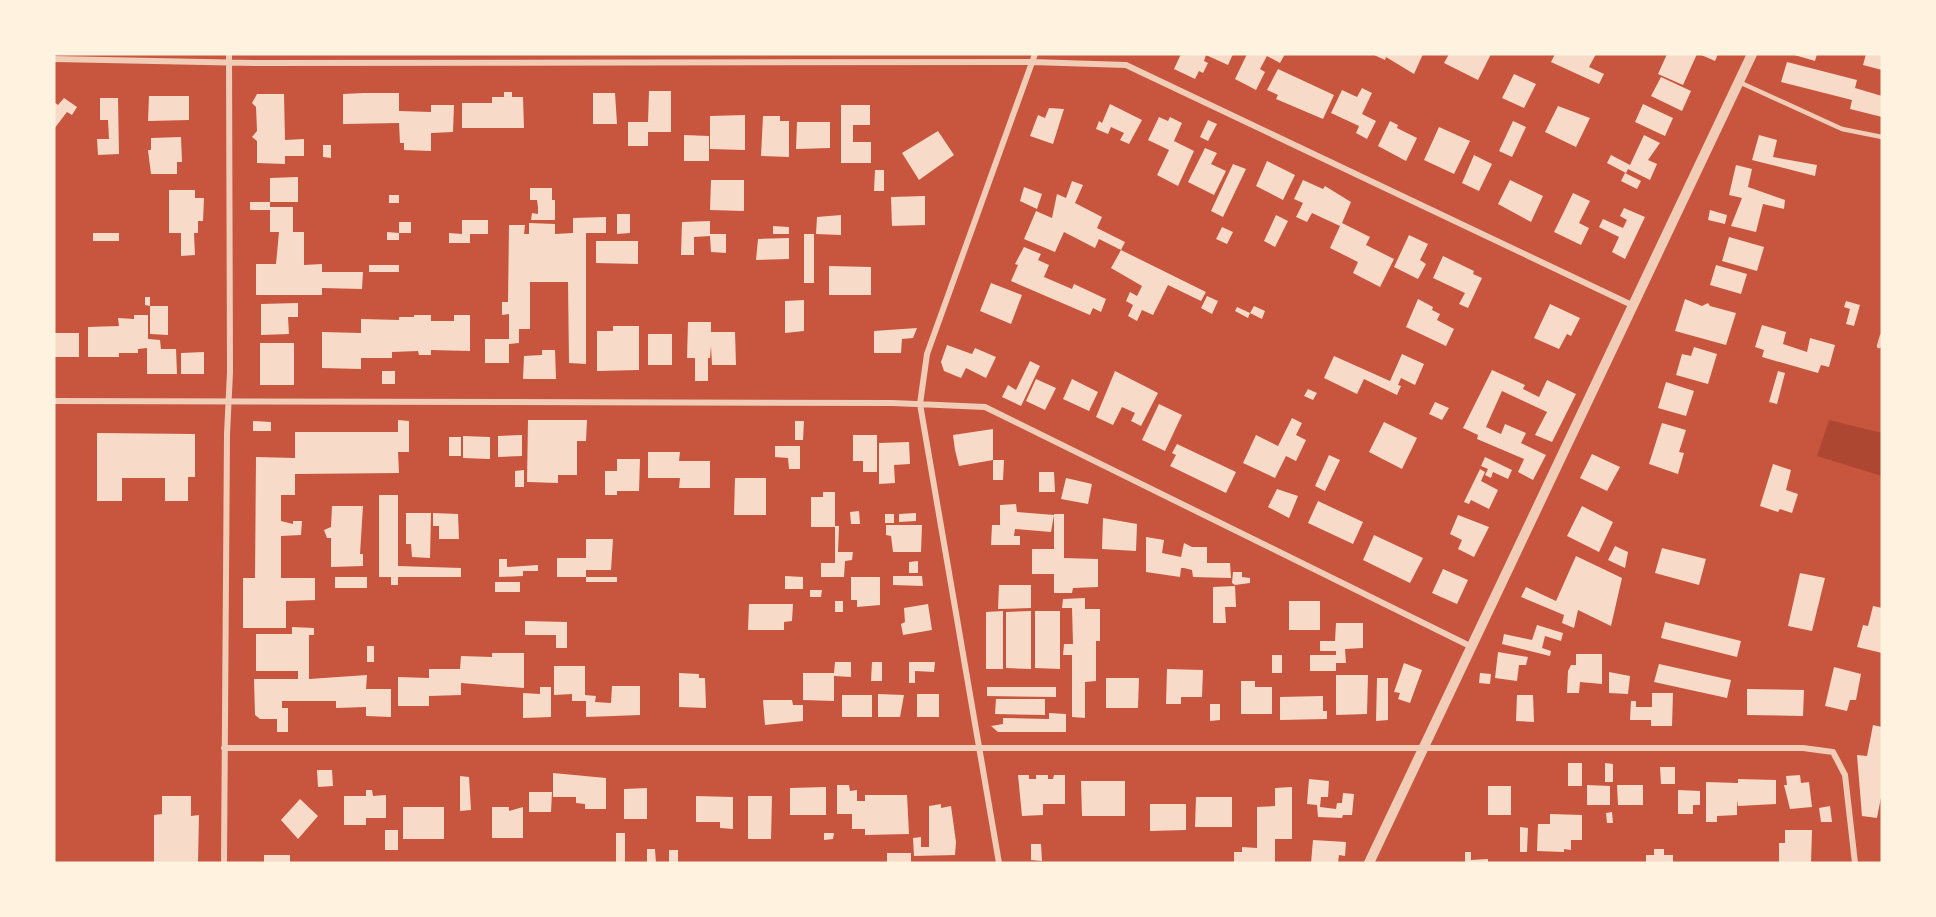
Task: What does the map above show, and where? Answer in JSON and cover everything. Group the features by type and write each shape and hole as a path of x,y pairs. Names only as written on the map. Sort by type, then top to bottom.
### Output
{"street":[{"path":"224,863 230,372 229,54"},
{"path":"999,863 977,748 920,404 927,354 1035,54"},
{"path":"1370,863 1635,306 1752,54"},
{"path":"54,59 230,63 1032,62 1126,65 1635,306"},
{"path":"54,401 920,404 985,407 1472,647"},
{"path":"224,748 1803,748 1833,752 1845,775 1855,863"}],"lane":[{"path":"1739,82 1842,129 1882,137"},
{"path":"1879,346 1882,336"}],"shaded area":[{"path":"1829,420 1882,433 1882,476 1817,456"}],"building":[{"path":"1181,54 1233,54 1228,65 1206,55 1204,61 1208,63 1203,73 1199,71 1195,79 1174,69"},
{"path":"1247,54 1285,54 1280,63 1267,56 1260,69 1265,72 1256,90 1235,79"},
{"path":"1372,54 1423,54 1414,74 1386,57 1385,60"},
{"path":"1449,54 1491,54 1478,80 1444,63"},
{"path":"1555,54 1596,54 1589,67 1604,74 1599,84 1551,62"},
{"path":"1667,54 1697,54 1683,85 1658,74"},
{"path":"1699,54 1718,54 1715,61"},
{"path":"1791,54 1817,54 1815,61"},
{"path":"1866,54 1882,54 1882,70 1863,65"},
{"path":"1787,62 1857,80 1855,88 1882,96 1882,117 1850,109 1852,100 1781,82"},
{"path":"1278,69 1334,95 1323,119 1276,99 1278,95 1267,90"},
{"path":"1514,74 1536,84 1524,108 1502,98"},
{"path":"1661,77 1691,91 1682,111 1651,96"},
{"path":"1362,88 1372,93 1362,114 1376,121 1367,139 1356,133 1359,126 1331,113 1342,90 1357,97"},
{"path":"649,91 671,91 671,132 648,132 648,146 628,146 628,122 648,122"},
{"path":"504,92 512,92 512,97 523,97 524,128 462,128 462,103 492,103 492,97 504,97"},
{"path":"399,93 399,111 431,112 431,105 454,105 453,132 431,133 431,151 404,150 404,143 400,143 399,123 343,124 343,94"},
{"path":"593,93 615,93 617,124 593,124"},
{"path":"257,94 284,94 285,140 304,139 304,156 285,156 285,164 257,163 257,141 252,137 257,131 256,107 252,103"},
{"path":"149,96 189,96 189,120 148,121"},
{"path":"64,98 77,107 72,115 67,112 54,129 54,102 58,105"},
{"path":"100,98 118,98 119,154 98,155 97,139 109,139 108,120 100,120"},
{"path":"1110,104 1142,120 1129,144 1120,140 1124,133 1111,127 1108,134 1096,129 1099,121 1102,123"},
{"path":"1643,104 1673,118 1665,136 1635,122"},
{"path":"841,105 870,105 870,125 853,125 853,142 871,142 871,163 841,163"},
{"path":"1558,106 1590,118 1576,147 1545,132"},
{"path":"1049,108 1064,109 1053,144 1030,136 1038,115 1045,118"},
{"path":"745,115 745,150 710,149 710,116"},
{"path":"763,116 780,116 780,121 789,121 789,157 761,156"},
{"path":"1159,117 1168,121 1170,117 1182,123 1174,141 1194,151 1178,186 1157,175 1169,150 1148,140"},
{"path":"1208,120 1217,124 1208,141 1200,137"},
{"path":"1390,121 1398,125 1397,128 1417,138 1406,161 1378,146"},
{"path":"1513,121 1526,127 1512,157 1499,151"},
{"path":"797,122 830,122 830,148 796,149"},
{"path":"1439,127 1470,141 1454,174 1424,160"},
{"path":"938,131 954,155 919,180 902,153"},
{"path":"684,135 709,136 709,161 684,161"},
{"path":"1644,135 1660,143 1648,160 1657,164 1650,180 1628,169 1626,173 1607,163 1611,155 1630,165"},
{"path":"1759,135 1777,140 1773,157 1817,165 1815,176 1752,160"},
{"path":"181,137 182,162 177,162 177,174 151,174 148,150 151,150 151,138"},
{"path":"323,145 331,145 331,158 323,157"},
{"path":"1205,148 1217,153 1211,164 1226,171 1214,195 1188,182"},
{"path":"1474,155 1492,164 1479,191 1462,183"},
{"path":"1267,161 1295,175 1283,200 1256,186"},
{"path":"1233,164 1246,169 1223,217 1211,211"},
{"path":"1736,165 1752,169 1748,187 1785,200 1784,209 1763,204 1756,232 1731,226 1742,198 1729,195"},
{"path":"875,170 884,170 884,191 874,191"},
{"path":"1625,173 1641,181 1637,189 1621,181"},
{"path":"298,177 298,202 270,202 270,178"},
{"path":"711,180 744,180 744,211 710,210"},
{"path":"1303,180 1323,189 1325,186 1351,202 1342,223 1370,237 1366,245 1394,259 1380,287 1353,273 1358,262 1330,248 1340,226 1312,213 1307,222 1296,217 1303,203 1294,199"},
{"path":"1510,180 1543,196 1531,222 1498,204"},
{"path":"1072,181 1083,185 1075,203 1102,217 1097,228 1125,242 1121,250 1099,239 1095,248 1064,232 1055,252 1024,239 1036,211 1052,218 1057,194 1066,198"},
{"path":"1024,187 1042,194 1037,209 1020,201"},
{"path":"530,188 552,188 552,200 555,200 555,220 531,220 532,213 538,214 538,207 537,200 530,200"},
{"path":"169,190 195,190 195,198 204,198 203,221 198,221 198,233 194,233 195,255 181,256 181,233 169,233"},
{"path":"1573,193 1590,201 1579,223 1589,228 1581,245 1554,232"},
{"path":"389,195 399,195 399,203 389,203"},
{"path":"925,196 925,225 892,226 891,197"},
{"path":"250,202 270,202 270,207 293,207 293,232 304,232 304,265 322,264 322,272 363,272 362,289 322,288 322,295 256,295 256,264 276,264 279,232 270,232 270,210 250,210"},
{"path":"1624,208 1645,217 1625,259 1612,252 1619,237 1599,227 1603,219 1623,228 1627,220 1620,216"},
{"path":"1710,210 1727,215 1725,224 1708,220"},
{"path":"617,214 630,214 630,233 617,234"},
{"path":"841,215 841,235 816,234 817,217"},
{"path":"1276,215 1288,221 1275,247 1264,241"},
{"path":"606,217 606,233 586,233 586,364 569,363 568,282 530,282 530,329 519,329 519,343 509,344 509,363 485,363 485,339 509,339 509,314 502,315 502,302 508,302 509,225 525,225 524,234 529,234 529,223 555,224 555,234 573,233 573,218"},
{"path":"462,220 488,220 488,234 470,234 470,243 449,243 449,233 462,234"},
{"path":"710,221 710,234 726,234 726,253 711,252 710,236 694,237 694,255 681,255 682,222"},
{"path":"399,222 411,222 411,233 399,233"},
{"path":"773,226 789,227 789,234 773,234"},
{"path":"1222,227 1233,232 1227,244 1216,239"},
{"path":"387,232 399,233 399,240 387,240"},
{"path":"93,233 119,233 119,241 93,241"},
{"path":"804,234 814,234 814,283 804,283"},
{"path":"1409,235 1428,244 1420,260 1426,264 1418,279 1394,267"},
{"path":"1729,237 1764,247 1757,271 1722,261"},
{"path":"789,238 789,259 756,260 758,239"},
{"path":"596,241 638,241 638,264 596,263"},
{"path":"1024,247 1041,254 1038,260 1049,265 1044,277 1072,289 1074,284 1106,299 1101,312 1093,308 1090,315 1011,281 1018,265 1015,264"},
{"path":"1121,250 1206,292 1201,301 1168,285 1153,315 1142,310 1137,321 1128,316 1133,305 1126,301 1130,292 1137,296 1142,286 1111,268"},
{"path":"1443,256 1474,271 1473,274 1482,278 1468,308 1459,304 1465,293 1433,278"},
{"path":"369,265 399,265 399,272 369,272"},
{"path":"1716,265 1747,274 1741,294 1710,285"},
{"path":"829,266 871,267 871,295 829,295"},
{"path":"991,283 1022,295 1011,324 980,311"},
{"path":"1207,296 1218,301 1212,314 1201,308"},
{"path":"145,297 150,297 150,306 145,305"},
{"path":"1418,299 1433,307 1432,310 1440,314 1437,320 1454,329 1446,346 1406,327"},
{"path":"1685,299 1702,306 1708,303 1710,306 1736,313 1726,345 1675,331"},
{"path":"804,300 804,331 785,333 785,301"},
{"path":"1846,301 1860,305 1854,326 1846,324 1850,309 1844,307"},
{"path":"298,303 298,317 288,317 289,334 261,335 261,304"},
{"path":"1550,304 1580,318 1571,336 1567,334 1559,349 1534,338"},
{"path":"150,306 168,306 168,335 150,334"},
{"path":"1254,306 1265,311 1262,319 1250,313"},
{"path":"1237,307 1250,313 1248,318 1235,311"},
{"path":"134,315 148,315 148,339 160,340 161,349 176,349 177,374 147,374 147,348 138,349 138,353 119,353 119,357 88,357 88,327 119,326 118,318 134,319"},
{"path":"414,315 431,315 431,321 454,321 454,315 470,315 470,351 431,350 431,355 419,355 418,351 392,352 392,358 361,358 361,369 322,368 322,332 361,333 361,319 399,320 399,317 414,317"},
{"path":"688,322 711,322 711,332 735,332 736,365 712,365 711,346 710,358 708,358 708,381 695,381 695,358 687,358"},
{"path":"1762,325 1786,332 1783,344 1807,352 1810,338 1835,345 1829,367 1821,365 1818,373 1762,357 1764,350 1755,347"},
{"path":"613,326 639,326 639,370 597,371 597,331 613,331"},
{"path":"917,328 913,338 902,339 901,353 874,353 874,331"},
{"path":"54,333 79,333 79,357 54,357"},
{"path":"648,334 672,334 672,365 648,365"},
{"path":"260,343 294,343 294,385 260,385"},
{"path":"947,345 972,354 975,348 996,357 986,378 966,368 961,378 944,371 941,362"},
{"path":"1694,347 1717,354 1708,384 1676,375 1682,354 1691,356"},
{"path":"542,350 555,350 556,379 523,379 524,356 542,355"},
{"path":"204,352 204,374 181,374 181,353"},
{"path":"1402,354 1424,364 1415,385 1401,378 1398,385 1401,386 1397,395 1364,379 1357,394 1324,378 1334,356 1390,381"},
{"path":"1030,361 1040,366 1021,406 1002,397 1008,385 1016,390"},
{"path":"1492,370 1525,385 1523,389 1539,397 1547,380 1576,394 1552,442 1535,435 1547,412 1502,391 1486,427 1501,434 1505,424 1526,433 1521,443 1546,455 1533,480 1518,472 1524,459 1477,439 1478,435 1463,428"},
{"path":"382,371 395,371 395,384 382,384"},
{"path":"1115,371 1158,393 1141,426 1131,421 1135,413 1122,407 1113,425 1096,417"},
{"path":"1778,371 1785,373 1777,404 1769,402"},
{"path":"1036,379 1056,388 1045,410 1026,401"},
{"path":"1072,379 1098,392 1089,411 1063,399"},
{"path":"1666,382 1694,391 1686,416 1658,408"},
{"path":"1308,389 1317,393 1313,400 1304,396"},
{"path":"1435,402 1449,408 1442,420 1429,414"},
{"path":"1159,404 1182,415 1165,451 1142,440"},
{"path":"1292,418 1302,423 1296,435 1306,440 1296,461 1286,456 1275,478 1243,463 1256,435 1278,446"},
{"path":"398,420 409,421 409,452 398,452 399,473 295,474 295,495 281,495 281,521 293,524 293,521 302,521 301,535 281,536 281,578 315,578 315,600 286,601 286,628 243,628 243,578 255,578 256,457 295,458 295,432 398,432"},
{"path":"528,420 587,420 586,441 577,441 577,475 558,475 558,483 527,482"},
{"path":"253,421 271,422 271,431 253,431"},
{"path":"795,421 804,421 803,440 795,440"},
{"path":"1384,422 1417,438 1402,469 1369,452"},
{"path":"1662,423 1686,430 1679,452 1684,453 1678,474 1649,464"},
{"path":"993,429 993,460 959,466 953,435"},
{"path":"97,433 195,434 195,477 188,477 188,501 165,501 165,478 122,478 122,501 97,501"},
{"path":"522,435 522,456 498,457 498,436"},
{"path":"853,435 877,435 877,472 863,472 863,461 853,461"},
{"path":"463,436 490,437 490,459 463,458"},
{"path":"449,437 461,437 461,456 449,456"},
{"path":"909,442 910,464 894,465 895,483 879,484 879,443"},
{"path":"1177,444 1236,472 1226,493 1170,466 1176,455 1172,453"},
{"path":"775,446 800,446 800,469 789,469 788,458 775,457"},
{"path":"648,452 680,452 679,461 710,461 710,488 679,488 680,478 648,478"},
{"path":"1592,454 1620,467 1607,491 1580,478"},
{"path":"1329,455 1340,460 1325,491 1315,486"},
{"path":"1485,457 1512,470 1508,479 1493,472 1491,478 1485,475 1488,469 1481,466"},
{"path":"617,459 640,459 639,491 617,491 617,495 605,495 605,471 617,471"},
{"path":"993,460 1004,460 1003,480 993,480"},
{"path":"1773,464 1791,470 1786,490 1798,494 1792,513 1780,509 1778,512 1760,506"},
{"path":"1480,469 1485,472 1481,481 1498,490 1489,509 1471,500 1469,504 1464,502"},
{"path":"524,470 524,487 515,487 515,471"},
{"path":"1039,472 1054,472 1055,492 1039,492"},
{"path":"735,478 766,478 766,515 734,515"},
{"path":"1066,478 1092,484 1088,504 1061,499"},
{"path":"1277,489 1298,496 1289,518 1268,507"},
{"path":"823,492 835,492 835,527 811,527 811,497 823,497"},
{"path":"379,495 398,495 398,566 461,568 461,577 398,577 398,585 391,585 391,577 379,577"},
{"path":"1318,501 1363,522 1353,544 1308,523"},
{"path":"1016,504 1017,512 1054,515 1051,532 1015,529 1014,536 1020,536 1020,545 991,545 992,525 1000,525 1000,505"},
{"path":"332,506 363,506 360,554 363,554 363,566 331,567 331,538 327,538 324,530 331,527"},
{"path":"1582,506 1613,522 1599,552 1567,536"},
{"path":"859,511 860,524 851,524 850,512"},
{"path":"406,513 431,513 430,558 412,557 411,544 406,544"},
{"path":"433,513 458,514 459,539 439,539 439,526 433,526"},
{"path":"916,513 916,521 899,522 899,514"},
{"path":"885,514 894,514 894,523 885,523"},
{"path":"1054,514 1064,514 1064,558 1098,559 1098,587 1073,588 1072,593 1054,593 1054,574 1032,574 1032,549 1054,549"},
{"path":"1458,515 1489,527 1474,557 1458,549 1462,540 1450,534"},
{"path":"1103,518 1137,524 1136,551 1102,549"},
{"path":"886,525 922,525 921,552 893,552 891,536 886,535"},
{"path":"835,526 839,526 838,552 853,552 852,560 845,561 844,577 821,577 821,563 835,563"},
{"path":"1374,535 1423,558 1410,583 1363,560"},
{"path":"1146,537 1164,540 1162,553 1181,557 1184,543 1192,547 1207,547 1207,563 1230,563 1231,578 1193,577 1192,570 1184,568 1181,568 1180,577 1146,572"},
{"path":"586,539 613,539 611,570 586,570 586,577 557,577 557,558 586,558"},
{"path":"1615,546 1628,552 1625,568 1608,560"},
{"path":"1662,548 1706,559 1699,585 1655,573"},
{"path":"1576,556 1622,578 1611,626 1578,610 1574,628 1562,623 1564,615 1521,597 1526,587 1556,601"},
{"path":"499,559 507,559 507,567 538,565 538,571 523,571 523,576 499,577"},
{"path":"918,561 918,573 909,573 909,562"},
{"path":"1443,569 1468,580 1457,604 1432,593"},
{"path":"1233,572 1242,572 1242,577 1250,578 1250,583 1235,585 1232,583"},
{"path":"1800,573 1825,578 1812,631 1788,626"},
{"path":"785,576 803,577 803,589 785,589"},
{"path":"893,576 922,576 923,586 893,585"},
{"path":"335,577 367,577 367,588 335,588"},
{"path":"586,577 617,577 617,582 586,582"},
{"path":"851,577 880,577 880,605 857,607 857,600 851,600"},
{"path":"495,582 520,582 520,592 495,592"},
{"path":"999,585 1031,585 1031,608 998,609"},
{"path":"1235,586 1236,607 1225,607 1226,623 1213,623 1213,587"},
{"path":"810,590 822,590 821,597 810,597"},
{"path":"1085,598 1085,609 1100,609 1100,641 1096,641 1096,681 1085,682 1085,718 1072,717 1072,655 1063,655 1064,644 1073,644 1072,608 1062,608 1063,599"},
{"path":"835,601 843,601 843,612 835,612"},
{"path":"1289,601 1320,601 1320,630 1289,630"},
{"path":"749,604 793,604 792,621 784,622 784,630 748,630"},
{"path":"928,604 932,630 903,635 901,624 905,622 904,608"},
{"path":"1873,606 1882,608 1882,653 1857,647 1863,625 1868,626"},
{"path":"1003,611 1003,669 986,669 986,612"},
{"path":"1031,611 1031,669 1006,668 1006,612"},
{"path":"1035,611 1060,611 1060,669 1035,668"},
{"path":"525,621 567,622 567,648 556,648 556,635 525,635"},
{"path":"1665,622 1741,641 1737,657 1661,638"},
{"path":"1336,623 1363,623 1363,648 1345,649 1346,663 1336,663 1336,671 1310,671 1310,655 1336,655 1336,651 1320,651 1320,641 1335,641"},
{"path":"1537,625 1563,633 1561,641 1545,636 1542,648 1551,651 1550,656 1502,644 1504,634 1532,640"},
{"path":"292,627 314,628 314,635 309,635 309,679 367,675 366,689 391,689 391,717 366,716 366,707 336,708 336,701 282,701 282,708 288,708 288,732 277,732 277,719 260,719 255,715 254,679 298,679 298,671 256,671 256,634 292,634"},
{"path":"367,646 374,646 374,662 367,662"},
{"path":"1498,652 1528,657 1526,665 1519,665 1517,681 1495,678"},
{"path":"492,653 524,653 524,688 461,683 461,695 429,696 429,706 398,706 398,677 429,678 429,669 460,669 461,656 492,657"},
{"path":"1576,654 1602,654 1602,684 1580,682 1579,693 1567,693 1568,671 1571,665 1576,665"},
{"path":"1272,655 1282,655 1282,673 1272,673"},
{"path":"835,662 851,662 851,677 834,676 834,701 803,700 803,673 834,673"},
{"path":"872,662 882,662 882,681 871,681"},
{"path":"909,662 935,662 934,672 915,671 915,683 909,683"},
{"path":"1404,663 1422,670 1410,703 1398,699 1400,693 1394,692"},
{"path":"1659,664 1731,680 1727,698 1654,682"},
{"path":"554,666 585,666 585,695 596,696 595,702 611,703 612,686 640,686 640,715 586,717 586,701 572,701 572,694 554,695"},
{"path":"1834,667 1861,674 1856,700 1850,700 1847,711 1825,706"},
{"path":"1167,669 1203,670 1202,697 1181,697 1181,704 1166,704"},
{"path":"1609,672 1630,676 1628,694 1609,693"},
{"path":"679,673 699,674 699,678 705,678 706,708 679,707"},
{"path":"1480,673 1491,674 1490,684 1479,683"},
{"path":"1336,675 1368,675 1367,714 1336,715"},
{"path":"1106,678 1139,678 1138,708 1106,708"},
{"path":"1377,678 1388,678 1388,720 1376,721"},
{"path":"1241,681 1255,681 1255,687 1272,687 1272,714 1241,714"},
{"path":"540,687 551,687 551,717 523,718 523,693 540,694"},
{"path":"987,687 1056,687 1056,697 987,696"},
{"path":"1747,689 1804,690 1803,716 1747,715"},
{"path":"1652,693 1673,693 1672,726 1651,726 1651,720 1630,720 1631,701 1636,701 1636,707 1652,707"},
{"path":"878,694 904,695 900,717 878,717"},
{"path":"917,694 939,694 939,717 917,717"},
{"path":"842,695 872,695 872,717 842,717"},
{"path":"1517,695 1533,695 1534,722 1516,721"},
{"path":"1323,696 1323,711 1327,711 1327,719 1280,720 1280,697"},
{"path":"996,699 1045,699 1045,715 995,714"},
{"path":"763,700 792,700 793,705 803,705 803,721 765,725"},
{"path":"1210,704 1220,704 1220,720 1210,721"},
{"path":"1049,713 1066,714 1066,732 998,732 991,726 1003,724 1003,718 1049,719"},
{"path":"1873,725 1882,727 1882,792 1877,818 1862,816 1857,755 1867,756"},
{"path":"1568,763 1582,763 1582,786 1568,786"},
{"path":"1605,763 1613,764 1613,782 1605,782"},
{"path":"1660,767 1675,767 1675,784 1661,784"},
{"path":"317,770 332,770 333,786 318,787"},
{"path":"553,773 606,778 606,809 585,809 585,804 576,803 576,797 553,797"},
{"path":"1018,775 1029,775 1029,779 1036,779 1036,775 1048,775 1048,779 1053,779 1054,775 1065,775 1065,804 1043,804 1043,815 1022,816"},
{"path":"1800,775 1801,783 1809,782 1812,807 1790,809 1784,785 1787,785 1786,776"},
{"path":"460,776 469,777 471,810 460,811"},
{"path":"1309,779 1329,781 1328,797 1321,797 1320,807 1336,809 1337,803 1342,803 1343,793 1354,794 1352,815 1343,815 1342,818 1318,817 1317,805 1307,804"},
{"path":"1738,779 1776,780 1776,804 1738,806 1737,800 1737,815 1717,816 1717,822 1706,822 1706,782 1738,783"},
{"path":"1081,781 1125,781 1125,816 1082,816"},
{"path":"837,785 849,785 850,791 857,790 857,801 865,801 865,795 907,795 909,834 865,835 865,829 852,829 852,814 837,814"},
{"path":"1587,785 1610,786 1610,805 1587,805"},
{"path":"1617,785 1643,785 1643,805 1618,805"},
{"path":"1488,786 1511,786 1511,815 1488,815"},
{"path":"826,787 826,815 790,815 790,788"},
{"path":"1292,787 1292,839 1275,839 1275,863 1234,863 1234,852 1242,852 1242,847 1257,848 1257,807 1275,806 1275,788"},
{"path":"647,788 647,819 624,819 624,789"},
{"path":"366,790 372,790 373,796 386,795 386,818 366,818 366,825 344,825 344,796 366,796"},
{"path":"1678,790 1700,791 1700,805 1693,805 1693,814 1678,814"},
{"path":"529,792 552,792 551,812 529,812"},
{"path":"162,796 191,796 191,816 199,815 198,863 154,863 154,815 162,814"},
{"path":"696,796 733,797 733,829 720,828 720,822 696,822"},
{"path":"748,796 772,796 771,839 748,839"},
{"path":"1196,797 1232,797 1232,827 1195,827"},
{"path":"300,799 318,816 298,839 281,820"},
{"path":"941,804 941,808 951,806 956,842 955,855 914,856 913,838 921,837 921,847 929,847 929,806"},
{"path":"1150,804 1186,804 1186,830 1150,831"},
{"path":"1830,806 1832,822 1821,822 1819,808"},
{"path":"403,807 444,807 444,839 403,839"},
{"path":"492,807 509,807 509,811 523,807 523,838 492,838"},
{"path":"1612,812 1613,823 1607,823 1606,813"},
{"path":"1550,814 1582,815 1582,840 1571,840 1571,850 1537,851 1538,824 1550,824"},
{"path":"1520,827 1528,828 1527,852 1520,852"},
{"path":"385,830 398,830 398,850 385,850"},
{"path":"1785,830 1812,830 1811,863 1779,863 1779,843 1785,843"},
{"path":"616,833 625,833 625,863 616,862"},
{"path":"824,833 834,833 833,839 824,840"},
{"path":"1313,840 1346,842 1345,856 1339,855 1338,863 1311,863"},
{"path":"1031,844 1041,844 1042,861 1031,860"},
{"path":"647,849 655,849 656,863 647,863"},
{"path":"1654,849 1664,849 1664,855 1673,855 1673,863 1646,863 1646,855 1654,855"},
{"path":"669,850 678,850 678,863 669,863"},
{"path":"1465,852 1471,852 1471,860 1488,859 1488,863 1465,863"},
{"path":"887,853 911,853 911,863 887,863"},
{"path":"264,855 290,855 290,863 264,863"}]}
